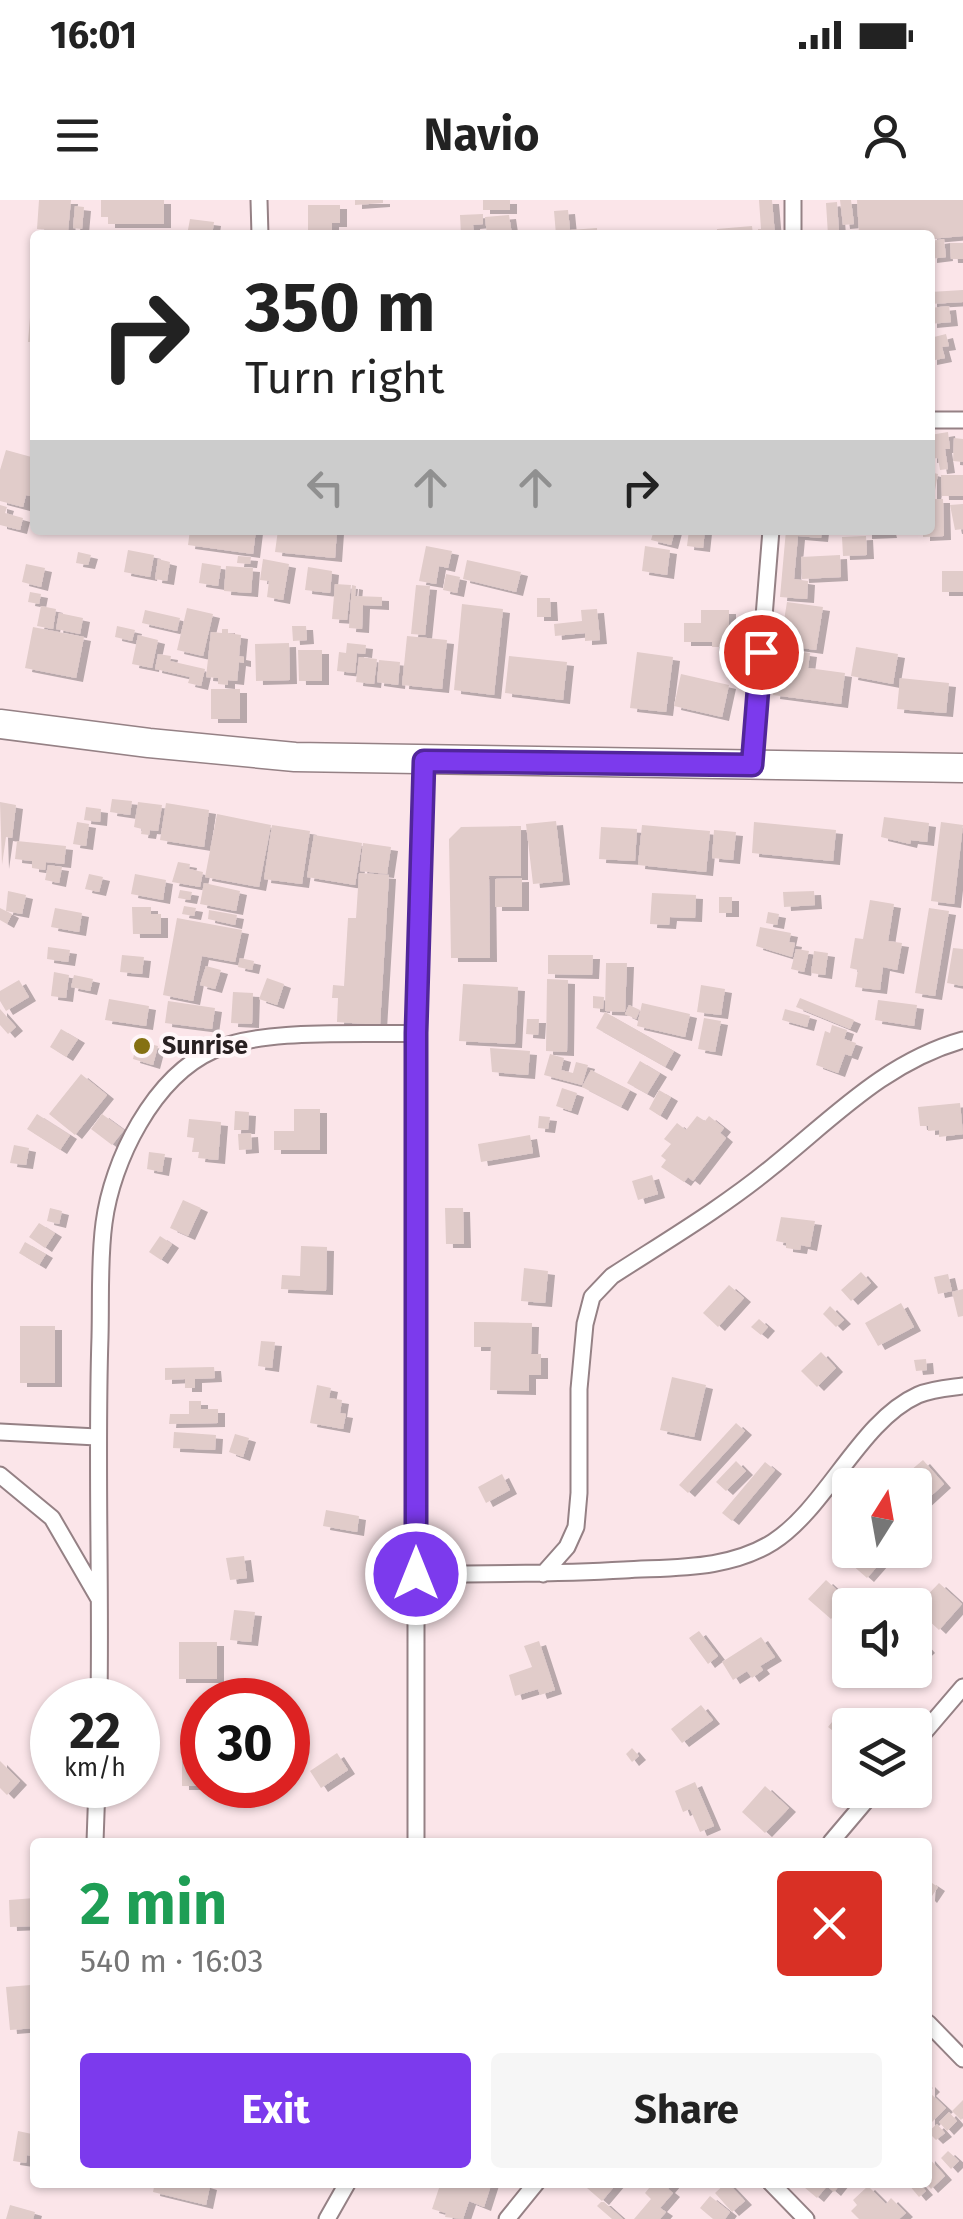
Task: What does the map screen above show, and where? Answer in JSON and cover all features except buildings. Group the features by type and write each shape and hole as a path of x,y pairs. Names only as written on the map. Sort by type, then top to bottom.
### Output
{"highway":[{"path":"0,724 276,755 424,761 963,768"}],"street":[{"path":"259,200 260,230"},
{"path":"793,200 793,230"},
{"path":"935,420 963,420"},
{"path":"752,765 772,535"},
{"path":"416,1838 416,1033 424,761"},
{"path":"99,1678 97,1437 104,1222 126,1144 158,1096 212,1051 262,1038 416,1033"},
{"path":"543,1574 567,1547 576,1527 582,1343 588,1307 598,1289 758,1178 874,1081 909,1060 963,1040"},
{"path":"416,1574 543,1574 696,1566 747,1555 774,1541 796,1522 880,1424 905,1403 920,1394 963,1386"},
{"path":"0,1432 97,1437"},
{"path":"0,1475 52,1518 100,1601"},
{"path":"932,1724 963,1688"},
{"path":"95,1838 96,1808"},
{"path":"833,1838 859,1808"},
{"path":"932,2028 963,2058"},
{"path":"326,2219 344,2188"},
{"path":"507,2219 532,2188"},
{"path":"776,2188 806,2219"}],"place":[{"name":"Sunrise","path":"142,1046"}],"route":[{"path":"416,1574 416,1033 424,761 752,765 761,652"}]}
